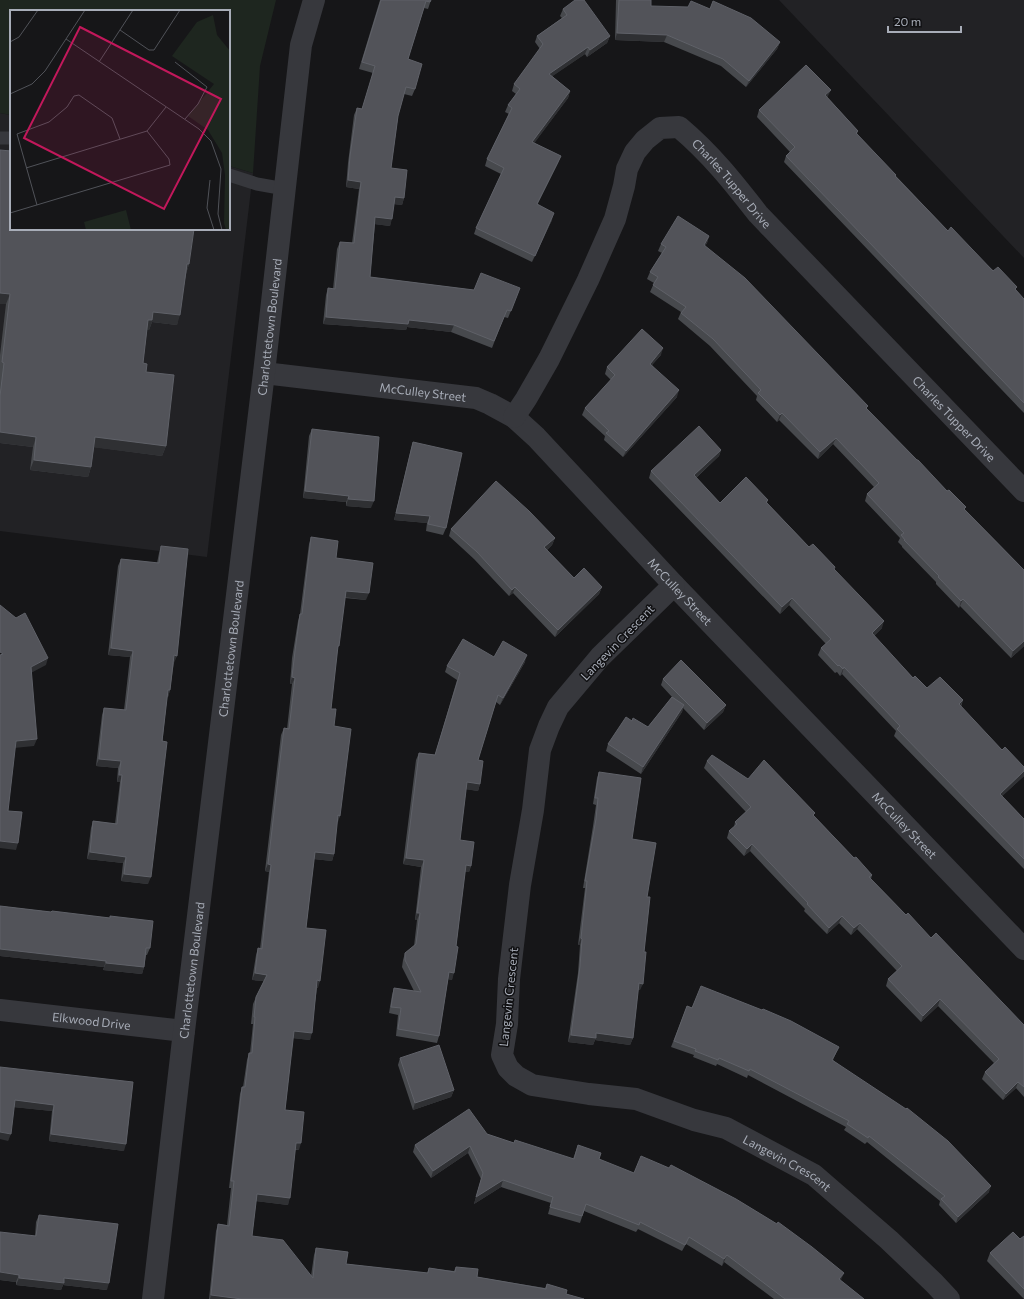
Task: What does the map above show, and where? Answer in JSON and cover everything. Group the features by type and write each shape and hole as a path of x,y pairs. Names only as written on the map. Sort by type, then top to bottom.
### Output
{"street":[{"name":"Charlottetown Boulevard","path":"153,1299 264,373 301,45 314,0"},
{"name":"Charles Tupper Drive","path":"514,417 550,359 588,280 615,219 624,186 627,168 635,152 645,140 660,128 680,127 700,145 726,173 758,214 1024,491"},
{"name":"McCulley Street","path":"264,373 476,398 514,417 536,437 674,585 1024,949"},
{"name":"Langevin Crescent","path":"674,585 600,657 558,707 540,750 533,810 520,885 509,979 507,1024 502,1055 508,1068 516,1076 532,1085 589,1094 636,1099 694,1120 726,1128 814,1175 889,1240 934,1282 949,1299"},
{"name":"Elkwood Drive","path":"0,1010 184,1031"}],"lane":[{"path":"230,175 257,184 284,189"}],"shaded area":[{"path":"0,0 276,0 260,66 253,173 230,166 230,10 10,10 10,115 0,113"},
{"path":"779,0 1024,0 1024,258"},
{"path":"0,113 10,115 10,230 230,230 230,166 253,173 207,557 0,531"}],"building":[{"path":"381,0 431,0 430,2 426,1 408,59 422,64 415,89 406,87 398,116 391,168 407,170 404,198 395,197 392,219 375,217 370,277 474,290 481,273 520,288 511,311 507,310 494,341 454,325 409,320 408,324 326,317 328,288 335,289 340,242 354,243 361,182 348,180 350,156 357,108 362,109 375,66 362,62"},
{"path":"575,0 584,0 610,36 590,50 588,47 549,74 570,91 532,142 561,156 537,204 554,213 535,256 476,228 504,168 487,159 512,108 508,105 520,89 514,84 543,44 537,36 567,15 563,9"},
{"path":"619,0 651,0 651,6 688,7 691,1 710,9 713,1 751,18 780,42 749,81 723,59 667,35 617,33"},
{"path":"806,65 831,90 825,95 858,131 856,133 896,175 895,176 948,231 951,227 993,271 998,267 1017,287 1015,289 1024,299 1024,403 786,156 795,147 759,110"},
{"path":"0,150 10,151 10,230 194,230 189,264 187,264 180,315 153,312 152,320 148,320 143,363 147,364 146,372 174,375 166,446 95,437 91,467 34,460 36,437 0,432 0,396 4,363 2,362 10,294 0,293"},
{"path":"678,216 709,236 704,245 745,278 868,406 866,408 947,491 949,490 966,507 964,509 1024,570 1024,641 1013,651 963,599 961,601 904,540 901,535 904,533 867,494 879,483 836,438 820,452 782,413 780,415 758,393 761,390 713,339 681,313 686,307 653,285 658,277 650,272 666,247 661,244"},
{"path":"642,329 663,348 650,364 679,390 626,451 606,433 609,431 585,408 615,375 607,367"},
{"path":"699,426 721,450 694,475 720,503 746,477 768,500 766,502 809,547 813,544 835,567 834,569 884,621 872,633 913,678 915,676 927,688 940,677 963,700 959,704 1002,750 1005,747 1024,767 1024,771 1000,794 1024,819 1024,859 897,729 900,726 844,667 843,669 839,665 838,666 821,648 831,639 792,598 782,607 651,471"},
{"path":"312,429 379,437 374,501 348,499 349,496 305,491"},
{"path":"413,442 462,453 446,528 428,524 430,516 396,513"},
{"path":"496,481 529,511 555,538 544,547 574,578 584,568 602,587 558,630 515,587 512,590 477,552 451,529"},
{"path":"311,537 338,541 336,558 373,563 369,593 346,591 338,646 331,709 336,709 334,726 351,729 340,816 338,815 334,854 315,852 306,928 326,930 320,981 317,980 312,1033 294,1031 285,1110 304,1112 301,1143 296,1143 290,1198 257,1194 252,1236 283,1240 313,1278 316,1248 348,1252 346,1264 428,1273 429,1268 455,1272 456,1267 478,1269 477,1277 546,1289 547,1284 567,1290 566,1294 584,1299 242,1299 211,1295 218,1224 229,1226 234,1181 231,1181 242,1087 245,1087 249,1053 252,1053 256,997 267,975 255,973 258,948 262,949 271,865 268,864 281,752 284,728 289,729 295,678 292,677 300,614 302,614"},
{"path":"161,546 188,549 177,656 174,655 162,741 167,742 151,877 124,874 126,857 90,852 93,821 117,824 122,775 119,775 121,761 99,759 104,708 126,710 133,651 111,648 121,559 159,563"},
{"path":"0,605 16,618 25,613 48,658 31,667 37,739 16,741 8,811 22,812 18,843 0,841 0,655 3,654 0,652"},
{"path":"463,639 494,657 503,641 527,655 503,698 498,695 478,760 483,761 480,784 467,782 460,840 474,842 471,866 466,865 454,973 449,972 439,1036 398,1029 401,1008 391,1007 394,988 421,992 405,960 405,953 416,944 420,913 417,913 424,860 406,858 419,753 435,755 460,673 447,666"},
{"path":"681,660 726,705 707,723 663,679"},
{"path":"672,697 684,705 643,767 608,744 626,717 632,721 633,718 648,727"},
{"path":"712,755 748,779 764,760 815,813 813,815 854,858 856,857 872,875 869,877 906,915 908,913 931,938 936,933 1024,1025 1024,1087 1018,1082 1006,1094 985,1072 999,1059 940,999 923,1016 888,979 902,966 860,923 854,928 842,916 829,928 807,904 808,903 752,844 747,849 729,831 737,824 735,822 751,807 707,761"},
{"path":"599,772 641,778 632,839 656,843 647,897 650,897 644,952 646,952 643,984 639,983 633,1038 596,1033 596,1038 571,1035 580,966 581,938 587,881 585,881 596,819 598,798 595,798"},
{"path":"0,906 110,918 110,916 153,921 150,948 146,948 144,967 106,963 106,961 0,949"},
{"path":"701,986 791,1021 839,1047 832,1060 906,1109 907,1108 948,1141 991,1186 958,1217 941,1199 945,1196 869,1136 868,1138 847,1124 849,1121 750,1069 749,1071 719,1058 718,1060 695,1051 696,1049 674,1041 687,1006 692,1008"},
{"path":"439,1045 454,1090 415,1103 400,1058"},
{"path":"0,1067 133,1082 126,1144 51,1134 54,1105 15,1100 11,1134 0,1132"},
{"path":"469,1109 487,1134 514,1143 515,1140 574,1159 578,1145 601,1153 599,1159 634,1173 641,1156 669,1168 671,1165 736,1199 777,1224 778,1222 844,1273 839,1279 864,1299 785,1299 727,1255 724,1259 689,1237 685,1245 640,1222 639,1225 586,1204 582,1216 550,1207 553,1197 503,1180 476,1197 483,1173 470,1146 433,1171 415,1145"},
{"path":"39,1215 118,1224 109,1283 64,1278 64,1283 19,1278 19,1275 0,1272 0,1232 36,1236"},
{"path":"1013,1232 1020,1239 1024,1236 1024,1289 990,1253"}]}
